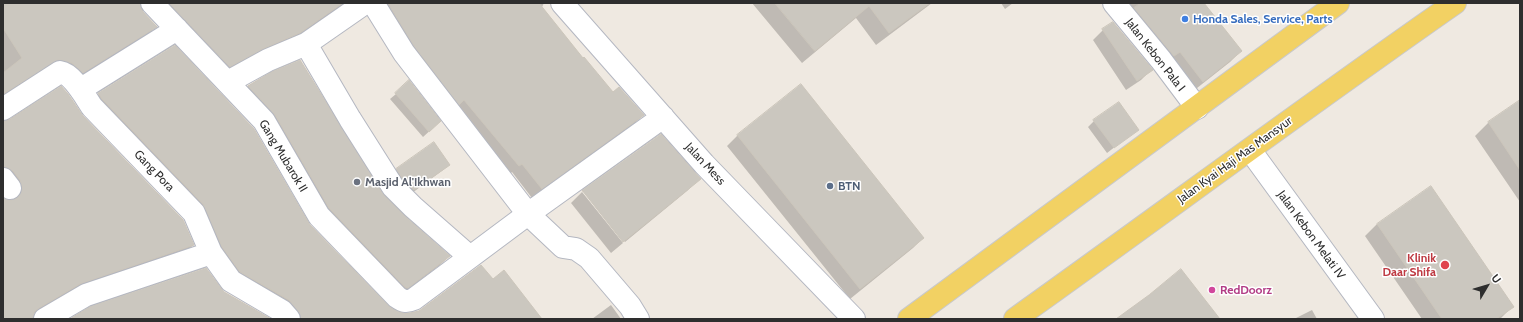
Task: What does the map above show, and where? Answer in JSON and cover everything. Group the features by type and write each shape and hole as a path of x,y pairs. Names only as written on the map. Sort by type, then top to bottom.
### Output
{"main road":[{"path":"909,319 1338,3"},
{"name":"Jalan Kyai Haji Mas Mansyur","path":"1015,319 1250,150 1327,92 1455,3"}],"street":[{"name":"Gang Mubarok II","path":"152,3 264,121 319,216 397,298 407,302 414,299 470,257"},
{"path":"228,82 268,60 306,44 366,3"},
{"path":"373,3 404,53 528,214 564,247 576,249 589,258 630,306 638,319"},
{"name":"Jalan Mess","path":"562,3 704,164 854,319"},
{"name":"Jalan Kebon Pala I","path":"1114,3 1161,60 1197,108"},
{"path":"81,89 177,29"},
{"path":"306,44 350,120 393,187 413,207 470,257 663,117"},
{"name":"Gang Pora","path":"3,109 60,72 65,73 81,89 92,107 194,213 211,253 230,281 282,311 289,319"},
{"name":"Jalan Kebon Melati IV","path":"1250,150 1373,319"},
{"path":"45,319 86,295 211,253"}],"building":[{"path":"3,3 140,3 143,12 157,27 83,73 72,63 58,60 3,94 3,73 22,58 3,28"},
{"path":"169,3 343,3 300,33 263,49 230,67"},
{"path":"388,3 539,3 583,58 584,57 613,92 619,87 644,115 542,189 522,164 519,166 464,100 459,105 414,46"},
{"path":"775,3 930,3 889,33 869,6 815,51"},
{"path":"1141,3 1204,3 1242,51 1203,82 1180,52 1174,56 1134,8"},
{"path":"1113,22 1153,70 1137,81 1102,29"},
{"path":"175,45 254,129 310,225 390,307 403,313 419,311 481,265 493,279 504,270 542,319 301,319 298,311 289,300 240,272 222,247 203,204 102,99 98,93"},
{"path":"300,60 383,194 405,216 450,256 408,288 405,287 329,208 275,115 248,86 273,71"},
{"path":"409,80 441,121 429,132 395,93"},
{"name":"BTN","path":"801,84 924,238 860,289 737,135"},
{"path":"61,86 83,116 183,220 194,245 80,284 39,308 34,312 33,319 3,319 3,198 11,200 17,198 21,193 22,187 20,180 13,171 3,167 3,121 10,119"},
{"path":"1520,100 1520,170 1488,122"},
{"path":"1119,102 1139,130 1114,148 1093,120"},
{"path":"661,134 701,179 623,242 582,190"},
{"path":"434,142 450,165 414,190 396,169"},
{"name":"Klinik Daar Shifa","path":"1431,186 1514,307 1496,319 1442,319 1377,224"},
{"path":"206,268 224,292 271,319 70,319 91,306"},
{"path":"1181,269 1220,319 1116,319 1149,295"}],"place":[{"name":"Honda Sales, Service, Parts","path":"1185,19"},
{"name":"Masjid Al'Ikhwan","path":"357,182"},
{"name":"BTN","path":"830,186"},
{"name":"Klinik Daar Shifa","path":"1445,265"},
{"name":"RedDoorz","path":"1212,290"}]}
